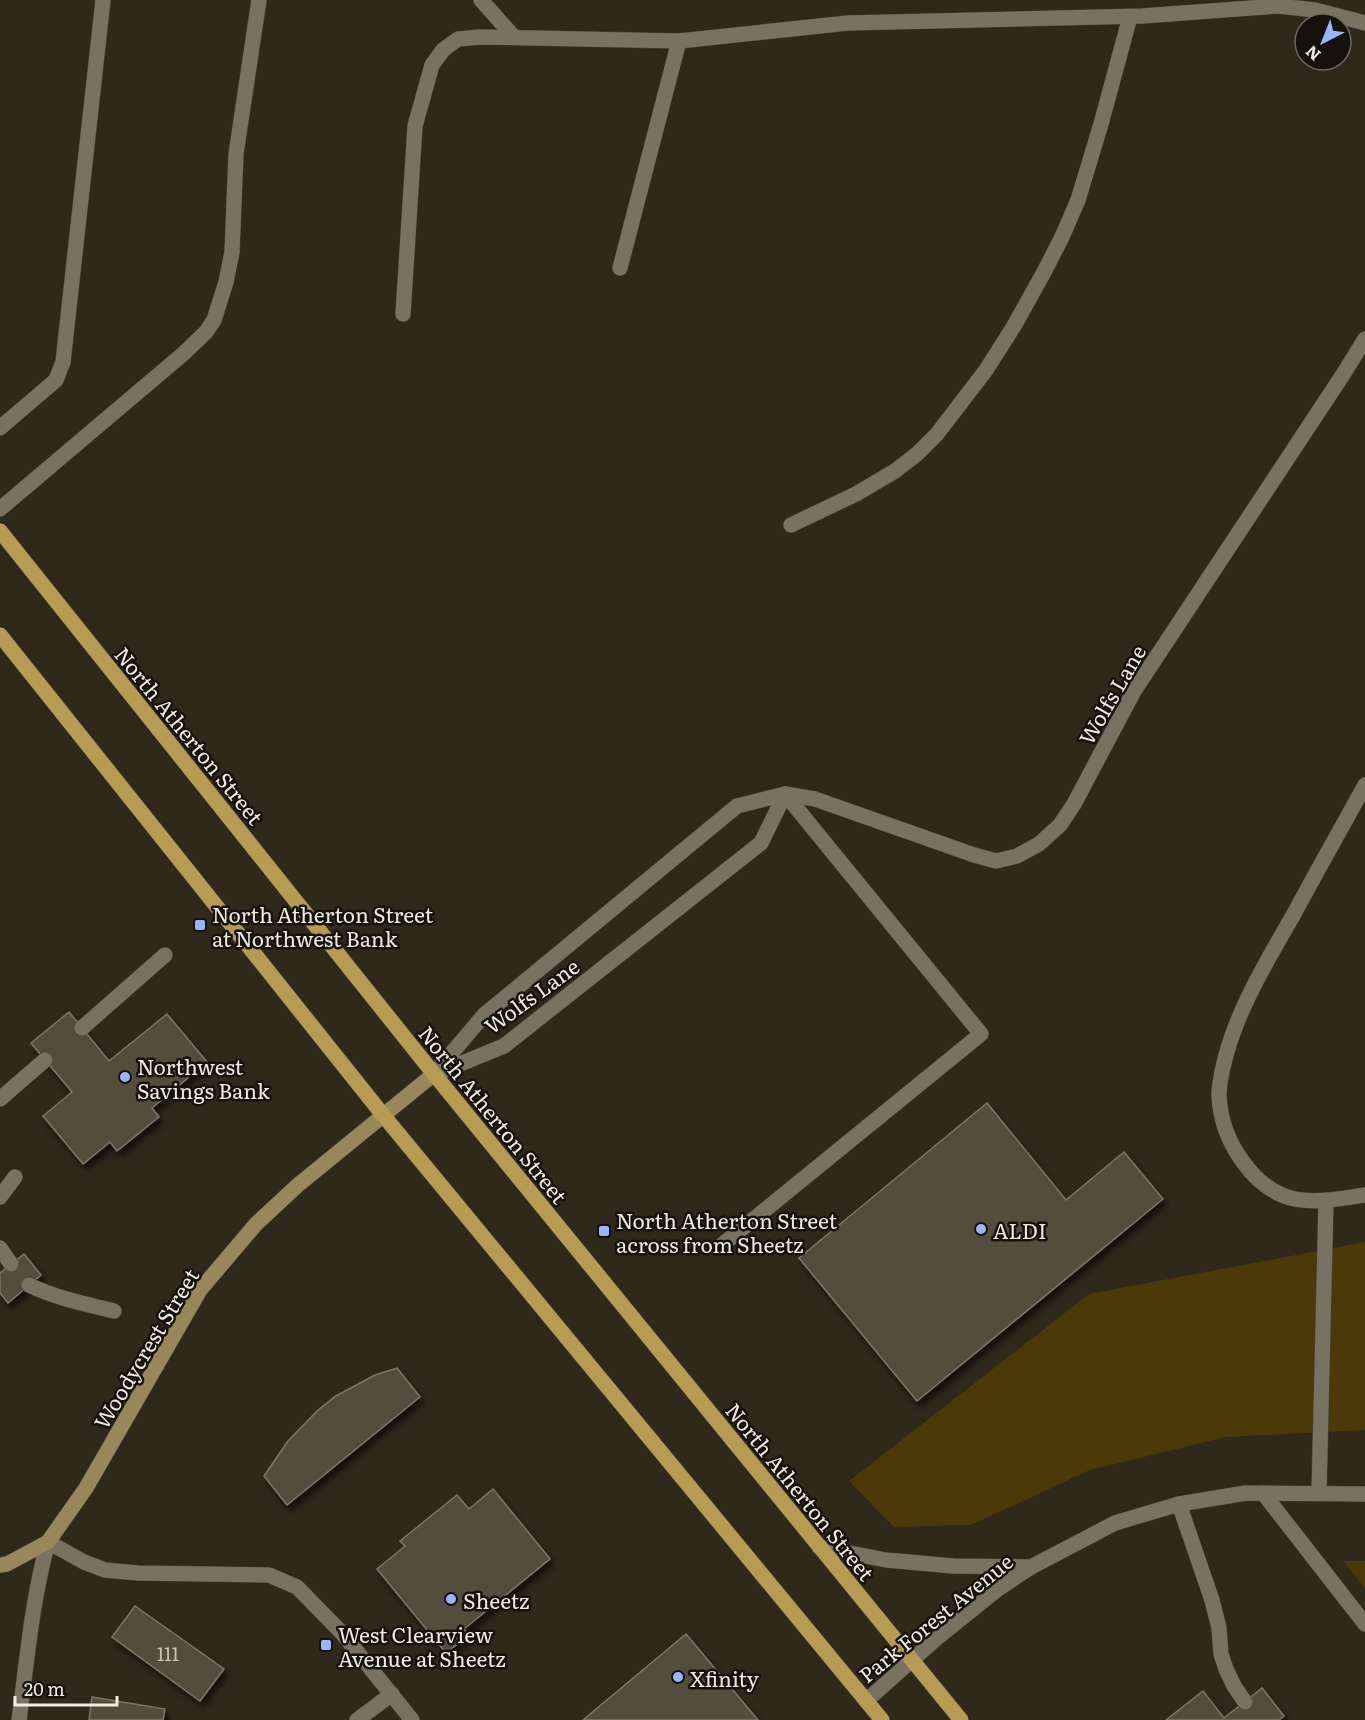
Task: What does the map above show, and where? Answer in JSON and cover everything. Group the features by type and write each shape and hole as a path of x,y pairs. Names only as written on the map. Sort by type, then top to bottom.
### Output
{"main road":[{"name":"North Atherton Street","path":"0,531 434,1074 961,1720"},
{"path":"0,635 383,1115 882,1720"}],"street":[{"path":"0,428 56,380 63,362 103,0"},
{"path":"0,509 198,342 214,320 220,305 232,252 236,154 258,0"},
{"path":"481,0 514,37"},
{"path":"403,314 412,154 416,126 432,65 443,50 458,39 514,37 679,41 849,23 1130,17 1278,6 1315,10 1365,23"},
{"path":"791,525 856,494 895,471 917,454 937,434 986,370 1044,272 1078,200 1130,17"},
{"path":"620,268 679,41"},
{"name":"Wolfs Lane","path":"434,1074 484,1015 737,806 785,795 815,799 996,861 1017,856 1039,844 1060,825 1074,804 1134,691 1365,339"},
{"path":"1365,785 1254,985 1232,1035 1223,1066 1219,1094 1223,1123 1234,1149 1262,1184 1283,1196 1304,1202 1365,1195"},
{"path":"722,1245 981,1034 785,795"},
{"name":"Wolfs Lane","path":"434,1074 504,1046 761,843 785,795"},
{"path":"82,1028 165,955"},
{"path":"0,1099 45,1060"},
{"name":"Woodycrest Street","path":"19,1720 33,1617 48,1542 86,1488 200,1290 256,1224 298,1185 434,1074"},
{"path":"0,1197 15,1177"},
{"path":"1319,1493 1326,1201"},
{"path":"0,1248 11,1264"},
{"path":"29,1285 75,1302 114,1311"},
{"name":"Park Forest Avenue","path":"866,1701 937,1638 998,1589 1031,1567 1115,1523 1179,1504 1246,1493 1365,1494"},
{"path":"1263,1493 1365,1624"},
{"path":"1179,1504 1212,1600 1219,1628 1221,1654 1226,1669 1245,1702"},
{"path":"0,1565 7,1564 48,1542 84,1562 105,1570 138,1573 269,1575 297,1587 342,1633 412,1720"},
{"name":"Park Forest Avenue","path":"819,1547 886,1560 953,1566 1031,1567"},
{"path":"357,1720 392,1694"}],"shaded area":[{"path":"1365,1242 1365,1430 1226,1437 1090,1470 971,1525 894,1527 849,1481 1089,1294"},
{"path":"1343,1561 1365,1561 1365,1588"}],"building":[{"name":"Northwest Savings Bank","path":"69,1012 109,1061 167,1014 207,1062 152,1108 159,1117 117,1151 110,1142 83,1164 43,1116 72,1092 31,1043"},
{"name":"ALDI","path":"987,1103 1066,1200 1124,1152 1163,1199 917,1401 799,1258"},
{"path":"24,1254 41,1275 8,1303 0,1293 0,1273"},
{"path":"397,1368 420,1397 287,1505 264,1476 288,1441 318,1410 336,1396 375,1375"},
{"name":"Sheetz","path":"493,1489 550,1559 464,1629 469,1635 446,1653 377,1569 405,1546 400,1541 457,1495 469,1509"},
{"path":"135,1606 224,1669 200,1701 112,1637"},
{"name":"Xfinity","path":"686,1634 758,1720 583,1720"},
{"path":"1262,1688 1284,1716 1279,1720 1166,1720 1203,1691 1224,1718"},
{"path":"92,1697 165,1709 163,1720 89,1720"}],"place":[{"name":"North Atherton Street at Northwest Bank","path":"200,925"},
{"name":"Northwest Savings Bank","path":"125,1077"},
{"name":"ALDI","path":"981,1229"},
{"name":"North Atherton Street across from Sheetz","path":"604,1231"},
{"name":"Sheetz","path":"451,1599"},
{"name":"West Clearview Avenue at Sheetz","path":"326,1645"},
{"name":"Xfinity","path":"678,1677"}]}
